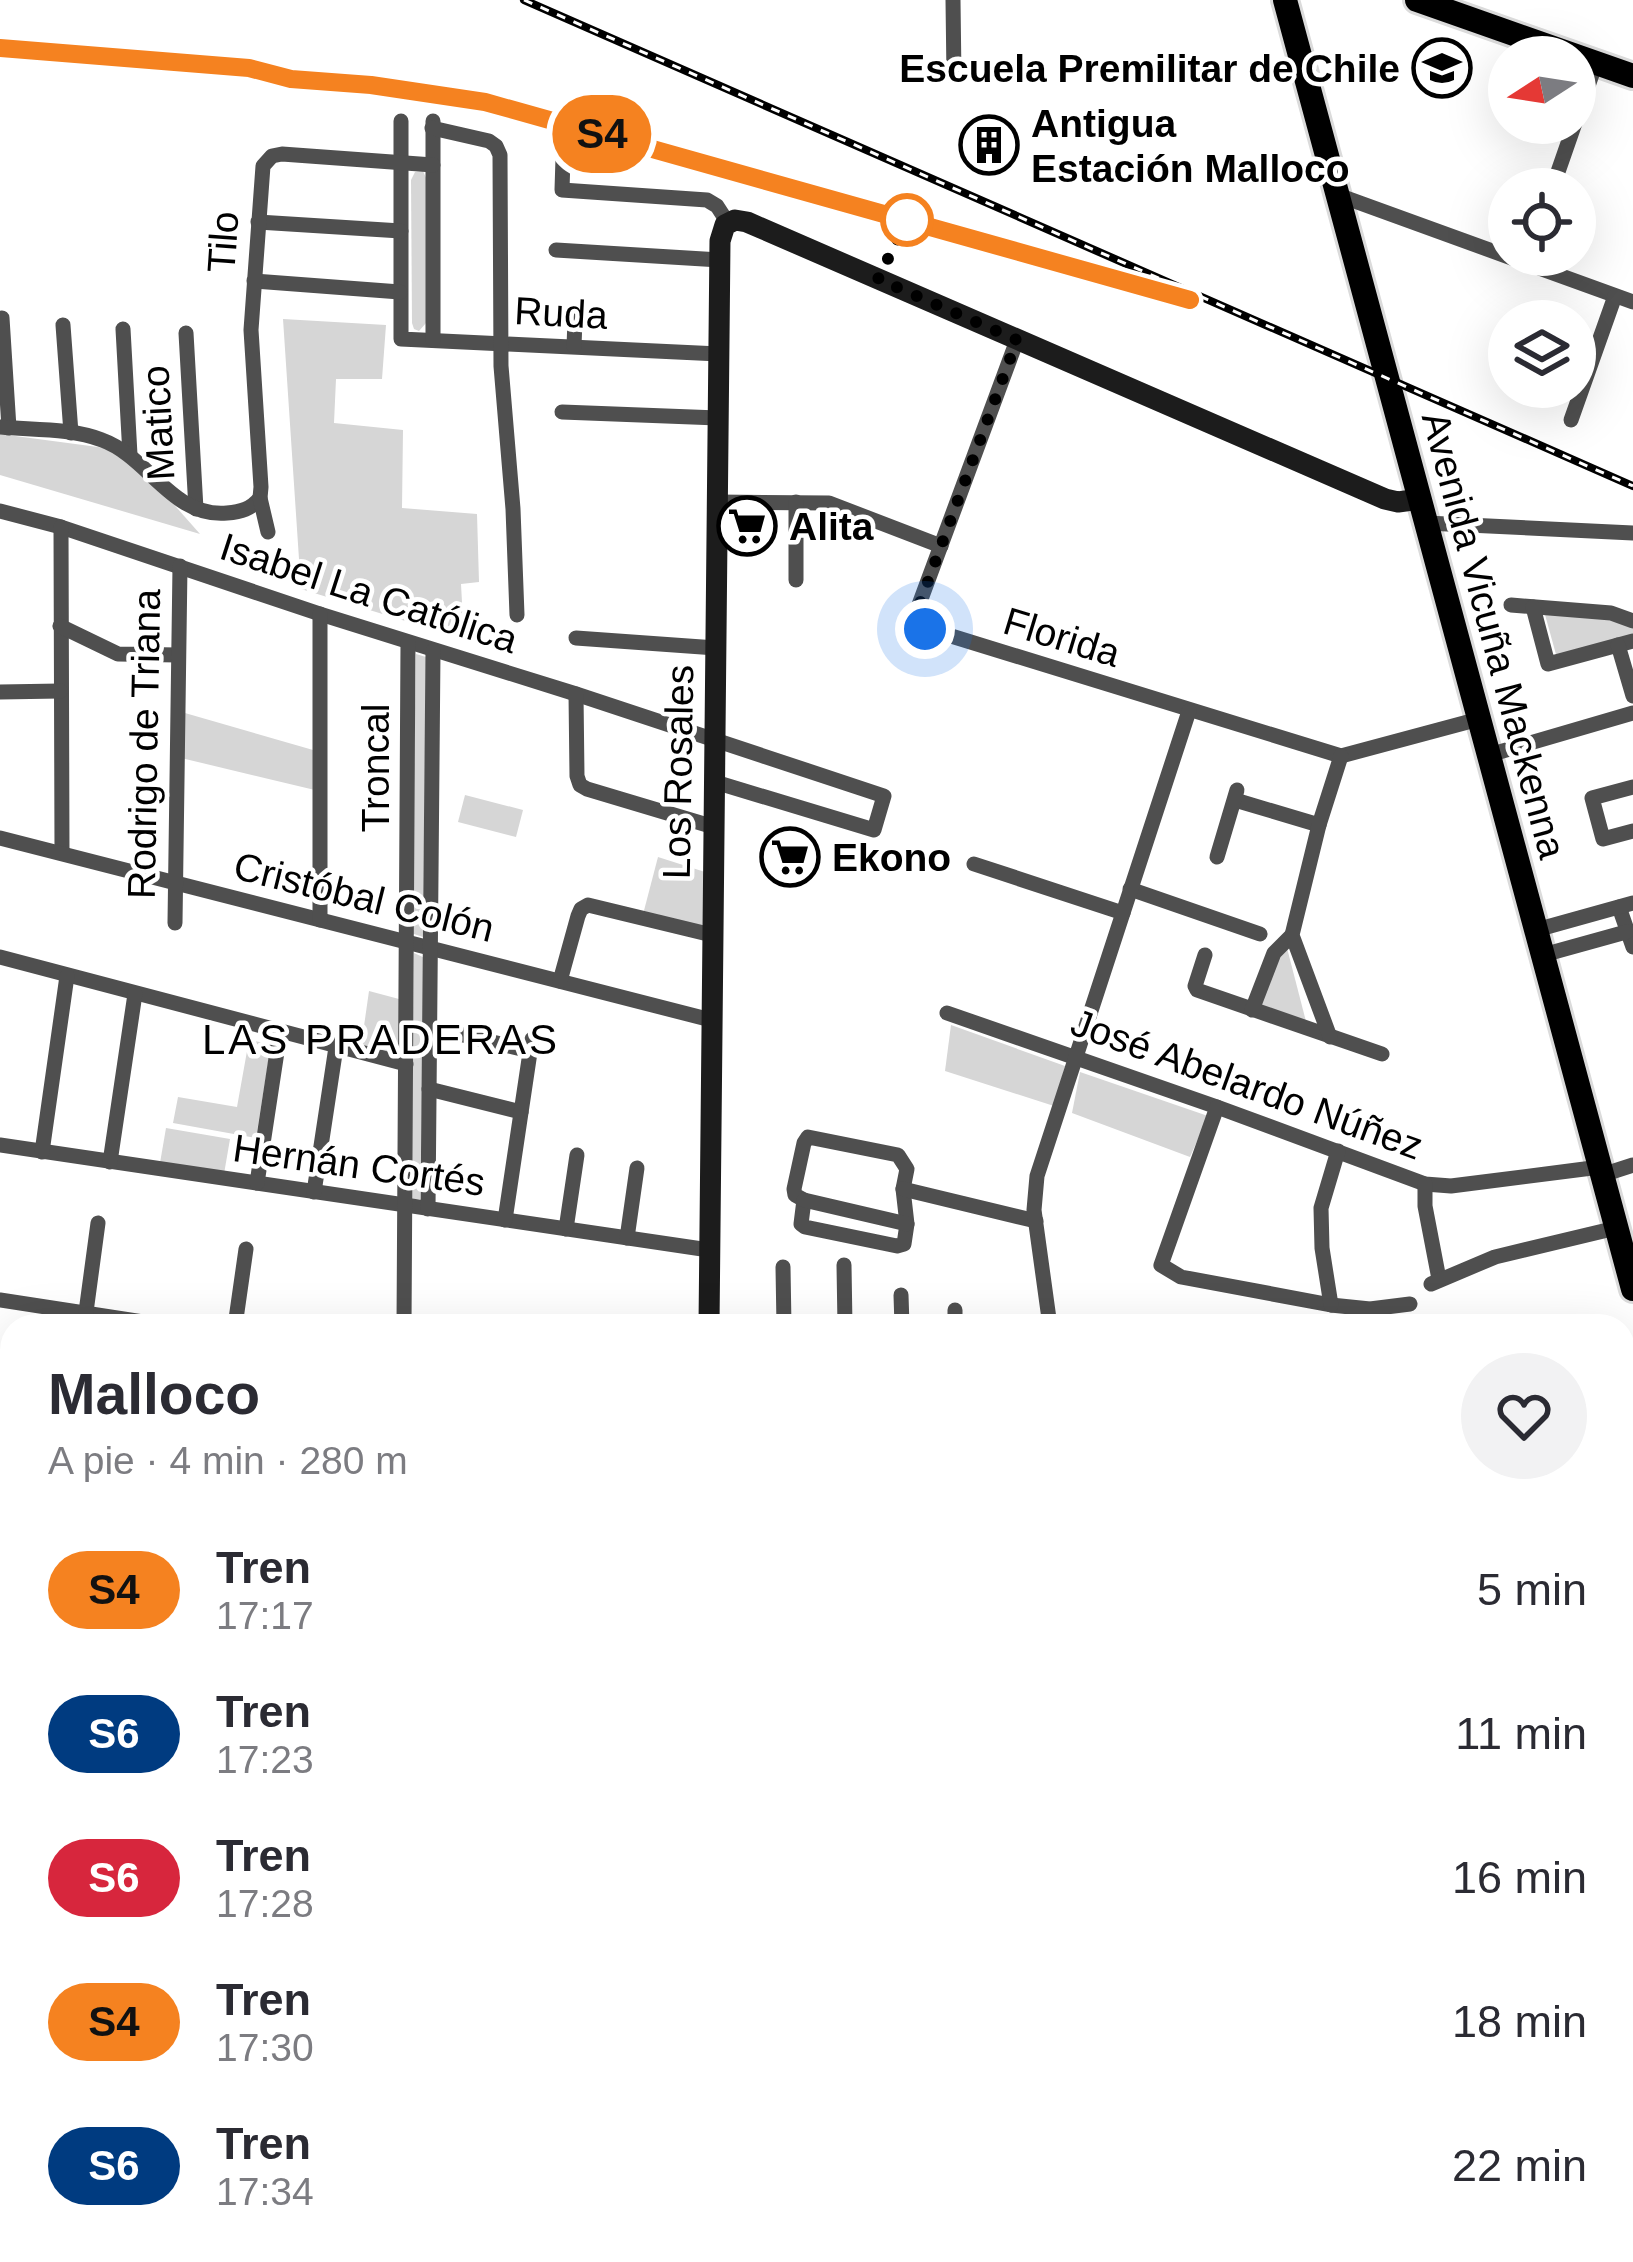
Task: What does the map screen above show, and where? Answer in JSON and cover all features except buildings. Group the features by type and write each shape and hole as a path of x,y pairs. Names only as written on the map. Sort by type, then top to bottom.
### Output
{"main road":[{"name":"Avenida Vicuña Mackenna","path":"1285,0 1633,1289"},
{"path":"1417,0 1519,36"},
{"path":"1596,63 1633,76"}],"street":[{"path":"953,0 954,77"},
{"path":"254,281 400,292 401,121"},
{"path":"433,340 433,124 490,141 499,150 500,343 518,615"},
{"name":"Tilo","path":"268,532 260,498 251,330 265,162 282,154 433,165"},
{"path":"562,158 562,190 707,200 728,223 743,220 1384,499 1423,511 1633,533"},
{"path":"1338,195 1488,246"},
{"path":"258,222 401,231"},
{"name":"Los Rosales","path":"709,1314 720,260 721,232 728,223"},
{"path":"556,250 720,260"},
{"path":"1567,276 1633,302"},
{"name":"Ruda","path":"400,292 400,339 719,354"},
{"path":"1571,420 1615,296"},
{"path":"2,318 4,428 104,440 130,455 174,497 196,509 238,512 260,498"},
{"path":"574,346 575,320"},
{"path":"63,325 71,433"},
{"path":"123,329 130,455"},
{"name":"Matico","path":"186,333 196,509"},
{"name":"Florida","path":"1017,340 916,614 922,627 1341,756"},
{"path":"562,412 718,418"},
{"path":"717,502 818,502 941,546"},
{"path":"796,502 796,580"},
{"name":"Isabel La Católica","path":"0,511 884,796 874,830 715,782"},
{"path":"61,527 62,854"},
{"name":"Rodrigo de Triana","path":"175,923 180,566"},
{"path":"1511,604 1610,614 1633,621"},
{"path":"1533,607 1549,664 1625,643 1633,696"},
{"path":"320,614 320,920"},
{"path":"60,626 118,654 178,655"},
{"path":"576,638 716,648"},
{"name":"Troncal","path":"404,1314 408,643"},
{"name":"Troncal","path":"428,1209 433,651"},
{"path":"0,692 60,691"},
{"path":"576,694 580,784 714,827"},
{"path":"1048,1314 1034,1198 1037,1175 1189,711"},
{"path":"1489,755 1633,713"},
{"path":"1252,1010 1274,952 1292,935 1318,825 1341,756 1479,718"},
{"path":"1633,787 1592,798 1603,839 1633,831"},
{"path":"1217,857 1236,795 1318,825"},
{"name":"Cristóbal Colón","path":"0,838 711,1020"},
{"path":"974,864 1123,913"},
{"path":"1130,889 1260,934"},
{"path":"560,981 579,913 588,905 712,935"},
{"path":"1626,905 1629,939 1539,942 1626,905"},
{"path":"1292,935 1330,1037"},
{"path":"1205,955 1197,990 1382,1054"},
{"path":"0,957 406,1064"},
{"path":"43,1152 67,976"},
{"path":"110,1162 135,994"},
{"name":"José Abelardo Núñez","path":"947,1013 1425,1184 1451,1186 1633,1165"},
{"path":"430,1027 531,1045 505,1220"},
{"path":"257,1184 280,1032"},
{"path":"314,1192 336,1047"},
{"path":"429,1089 521,1112"},
{"path":"1217,1107 1161,1265 1180,1277 1331,1305 1370,1309 1410,1304"},
{"path":"804,1200 800,1219 805,1227 904,1244 907,1224 903,1189 907,1168 898,1155 808,1137 794,1189 804,1200 907,1224"},
{"name":"Hernán Cortés","path":"0,1145 709,1250"},
{"path":"1331,1305 1322,1248 1322,1208 1338,1150"},
{"path":"566,1229 577,1155"},
{"path":"626,1238 637,1168"},
{"path":"1425,1184 1435,1282 1495,1257 1616,1228"},
{"path":"903,1189 1036,1221"},
{"path":"86,1312 98,1223"},
{"path":"237,1314 246,1249"},
{"path":"844,1264 845,1314"},
{"path":"784,1267 784,1314"},
{"path":"902,1295 902,1314"},
{"path":"0,1300 98,1314"},
{"path":"0,2245 0,2262"}],"shaded area":[{"path":"423,171 427,180 426,323 419,331 412,323 411,180 415,172"},
{"path":"283,319 386,325 382,379 336,379 334,423 403,430 402,508 477,514 479,582 461,584 464,639 301,589"},
{"path":"0,434 113,449 147,474 200,534 0,475"},
{"path":"1544,611 1608,617 1633,625 1633,637 1557,658"},
{"path":"416,654 426,657 423,937 411,933"},
{"path":"178,711 320,752 319,791 177,757"},
{"path":"465,795 523,810 516,837 458,822"},
{"path":"658,857 705,872 703,937 641,922"},
{"path":"1287,948 1309,1033 1256,1015 1278,951"},
{"path":"414,953 425,958 420,1199 411,1199"},
{"path":"369,991 399,999 399,1059 361,1047"},
{"path":"951,1025 1065,1066 1054,1106 945,1071"},
{"path":"249,1040 271,1044 256,1138 173,1123 178,1097 237,1107"},
{"path":"1080,1072 1208,1116 1190,1157 1072,1113"},
{"path":"166,1128 230,1139 224,1174 160,1163"}],"railway":[{"path":"524,0 1633,486"},
{"path":"0,48 413,83 1189,300"}],"train":[{"name":"S4","path":"0,48 249,68 291,79 485,102 1190,300"}],"place":[{"name":"Escuela Premilitar de Chile","path":"1442,68"},
{"name":"Antigua Estación Malloco","path":"989,145"},
{"name":"Alita","path":"747,526"},
{"name":"Ekono","path":"790,857"}],"district":[{"name":"LAS PRADERAS","path":"381,1039"}],"route":[{"path":"907,220 878,279 1017,340 916,614 925,629"}]}
